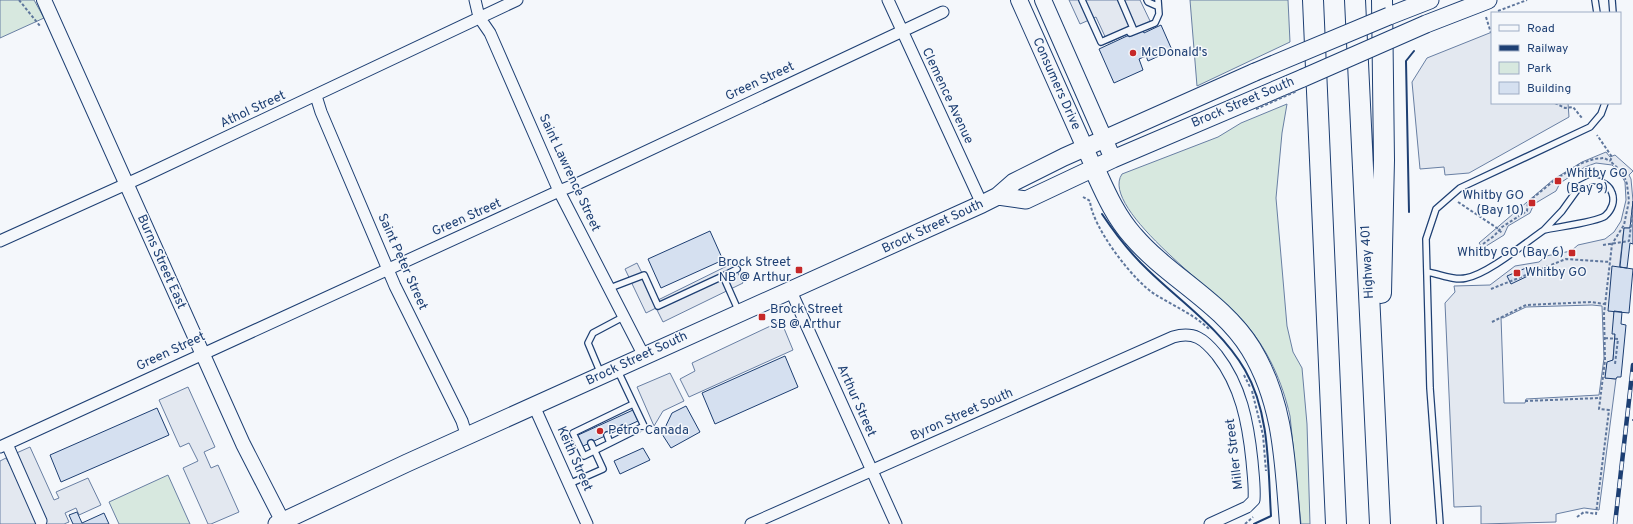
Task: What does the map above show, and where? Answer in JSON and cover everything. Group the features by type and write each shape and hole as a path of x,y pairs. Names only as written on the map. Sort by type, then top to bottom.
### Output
{"highway":[{"path":"1302,0 1328,336"},
{"path":"1312,0 1336,524"},
{"name":"Highway 401","path":"1355,0 1380,524"},
{"path":"1385,8 1384,160 1378,475 1388,524"},
{"path":"1094,168 1111,205 1133,236 1227,320 1251,348 1272,393 1278,410 1282,431 1290,524"}],"main road":[{"name":"Consumers Drive","path":"1019,0 1094,168"},
{"name":"Consumers Drive","path":"1043,0 1113,159"},
{"name":"Brock Street South","path":"282,523 407,463 982,204 998,196 1014,182 1085,148 1255,72 1385,8 1428,1"},
{"name":"Brock Street South","path":"998,196 1026,200 1113,159 1426,24 1487,8"}],"street":[{"name":"Burns Street East","path":"44,0 243,444 282,523"},
{"name":"Saint Lawrence Street","path":"475,0 479,17 490,33 559,191 625,316 644,356"},
{"name":"Athol Street","path":"0,242 316,96 517,0"},
{"name":"Clemence Avenue","path":"888,0 982,204"},
{"name":"Green Street","path":"3,446 202,353 579,183 901,30 943,12"},
{"name":"Saint Peter Street","path":"316,96 321,112 388,269 462,421 467,437"},
{"name":"Arthur Street","path":"790,290 896,524"},
{"name":"Byron Street South","path":"751,524 1173,338 1186,334"},
{"name":"Miller Street","path":"1186,334 1202,338 1228,370 1238,390 1249,430 1254,500 1247,507 1210,524"},
{"name":"Keith Street","path":"534,406 587,524"},
{"path":"3,446 41,521"}],"lane":[{"path":"1082,0 1101,42 1112,41 1155,22 1159,14 1157,3 1148,2 1147,0"},
{"path":"1103,41 1133,28 1121,0"},
{"path":"1595,0 1597,12"},
{"path":"1612,0 1613,12"},
{"path":"1440,524 1430,388 1426,238 1430,224 1436,209 1460,188 1590,127 1601,114 1605,104"},
{"path":"1427,272 1450,278 1466,278 1482,272 1544,230 1562,210 1580,186 1586,182 1599,181 1609,188 1613,200 1612,206 1605,216 1544,230"},
{"path":"610,288 644,274 658,306 736,269"},
{"path":"723,276 739,313"},
{"path":"625,316 592,333 588,343 633,404 644,426 584,456 573,433 585,430 633,404"},
{"path":"622,428 626,435"},
{"path":"607,435 610,443"},
{"path":"569,484 603,469 591,443"}],"path":[{"path":"19,0 40,26"},
{"path":"1496,12 1527,0"},
{"path":"1487,8 1491,33"},
{"path":"1557,104 1565,108 1573,107 1582,118"},
{"path":"1597,135 1612,157"},
{"path":"1483,244 1494,236 1499,229 1526,210 1528,202 1556,179 1589,160 1604,158 1610,161"},
{"path":"1450,198 1499,229 1502,233"},
{"path":"1603,245 1629,241 1633,209"},
{"path":"1491,289 1566,259 1610,262 1605,304 1605,360 1600,409 1609,410 1596,514 1584,512 1577,517"},
{"path":"1492,322 1526,305 1591,302 1605,304"},
{"path":"1605,338 1618,339 1615,364"},
{"path":"1525,401 1601,398"}],"green space":[{"path":"0,0 34,0 44,18 0,38"},
{"path":"1190,0 1288,0 1290,42 1197,86"},
{"path":"1287,104 1282,133 1276,198 1287,326 1293,352 1302,368 1307,424 1310,524 1301,524 1290,416 1287,403 1273,366 1261,344 1245,323 1233,311 1167,252 1145,230 1128,209 1120,189 1122,174 1218,137 1241,123"},
{"path":"168,475 190,524 119,524 109,502"}],"shaded area":[{"path":"1069,0 1140,0 1151,23 1108,43 1096,17 1080,24"},
{"path":"1491,32 1491,104 1568,104 1569,117 1469,173 1445,175 1444,167 1420,169 1412,82 1427,58"},
{"path":"1606,152 1610,157 1615,155 1633,171 1629,175 1631,179 1633,201 1630,228 1624,228 1614,311 1615,334 1613,360 1607,363 1605,378 1616,379 1599,510 1584,508 1556,514 1556,522 1481,524 1481,506 1454,507 1445,303 1455,292 1454,286 1490,285 1515,266 1539,262 1546,256 1571,251 1578,245 1605,239 1614,232 1621,221 1626,200 1625,182 1620,173 1612,165 1596,163 1585,167 1560,183 1556,191 1534,204 1530,213 1508,226 1504,235 1483,248 1479,243 1554,179 1582,162","holes":["1602,306 1604,358 1599,395 1526,399 1525,403 1504,403 1501,317 1503,318 1526,307"]},
{"path":"637,263 656,301 733,263 743,283 663,322 656,308 646,313 625,269"},
{"path":"781,321 793,350 689,397 680,379 695,371 692,363"},
{"path":"670,373 684,401 663,411 654,426 637,387"},
{"path":"188,387 215,447 204,452 211,468 218,465 239,512 211,524 208,524 183,468 198,461 189,443 180,447 159,400"},
{"path":"30,447 54,500 59,498 56,492 88,478 101,505 79,515 76,508 65,513 69,522 64,524 0,524 0,461 6,458 11,467 16,465 12,455"}],"building":[{"name":"McDonald's","path":"1161,25 1172,50 1148,61 1146,56 1139,59 1143,70 1114,83 1099,49 1142,29 1144,33"},
{"path":"1633,201 1633,244 1630,243 1627,268 1620,267 1624,228 1630,228"},
{"path":"710,231 723,260 661,288 648,259"},
{"path":"1612,266 1633,269 1629,313 1608,311"},
{"path":"1526,268 1530,275 1511,284 1507,276"},
{"path":"1614,311 1622,312 1621,324 1626,325 1621,377 1617,377 1616,379 1605,378 1607,362 1613,360 1615,334 1612,334"},
{"path":"785,356 798,387 715,424 702,393"},
{"path":"686,406 700,432 671,448 662,434 672,413"},
{"path":"157,408 169,435 61,482 50,455"},
{"path":"633,410 638,421 581,447 576,436"},
{"path":"643,448 650,460 620,474 614,461"},
{"path":"77,512 82,523 104,513 109,524 73,524 69,515"}],"railway":[{"path":"1615,524 1633,365"}],"wall":[{"path":"1409,212 1406,61 1414,51"},
{"path":"1102,214 1141,264 1213,329 1235,355 1245,370 1259,404 1268,460 1271,516 1254,524"}],"place":[{"name":"McDonald's","path":"1133,53"},
{"name":"Whitby GO (Bay 9)","path":"1558,181"},
{"name":"Whitby GO (Bay 10)","path":"1532,203"},
{"name":"Whitby GO (Bay 6)","path":"1572,253"},
{"name":"Brock Street NB @ Arthur","path":"799,270"},
{"name":"Whitby GO","path":"1517,273"},
{"name":"Brock Street SB @ Arthur","path":"762,317"},
{"name":"Petro-Canada","path":"600,431"}]}
